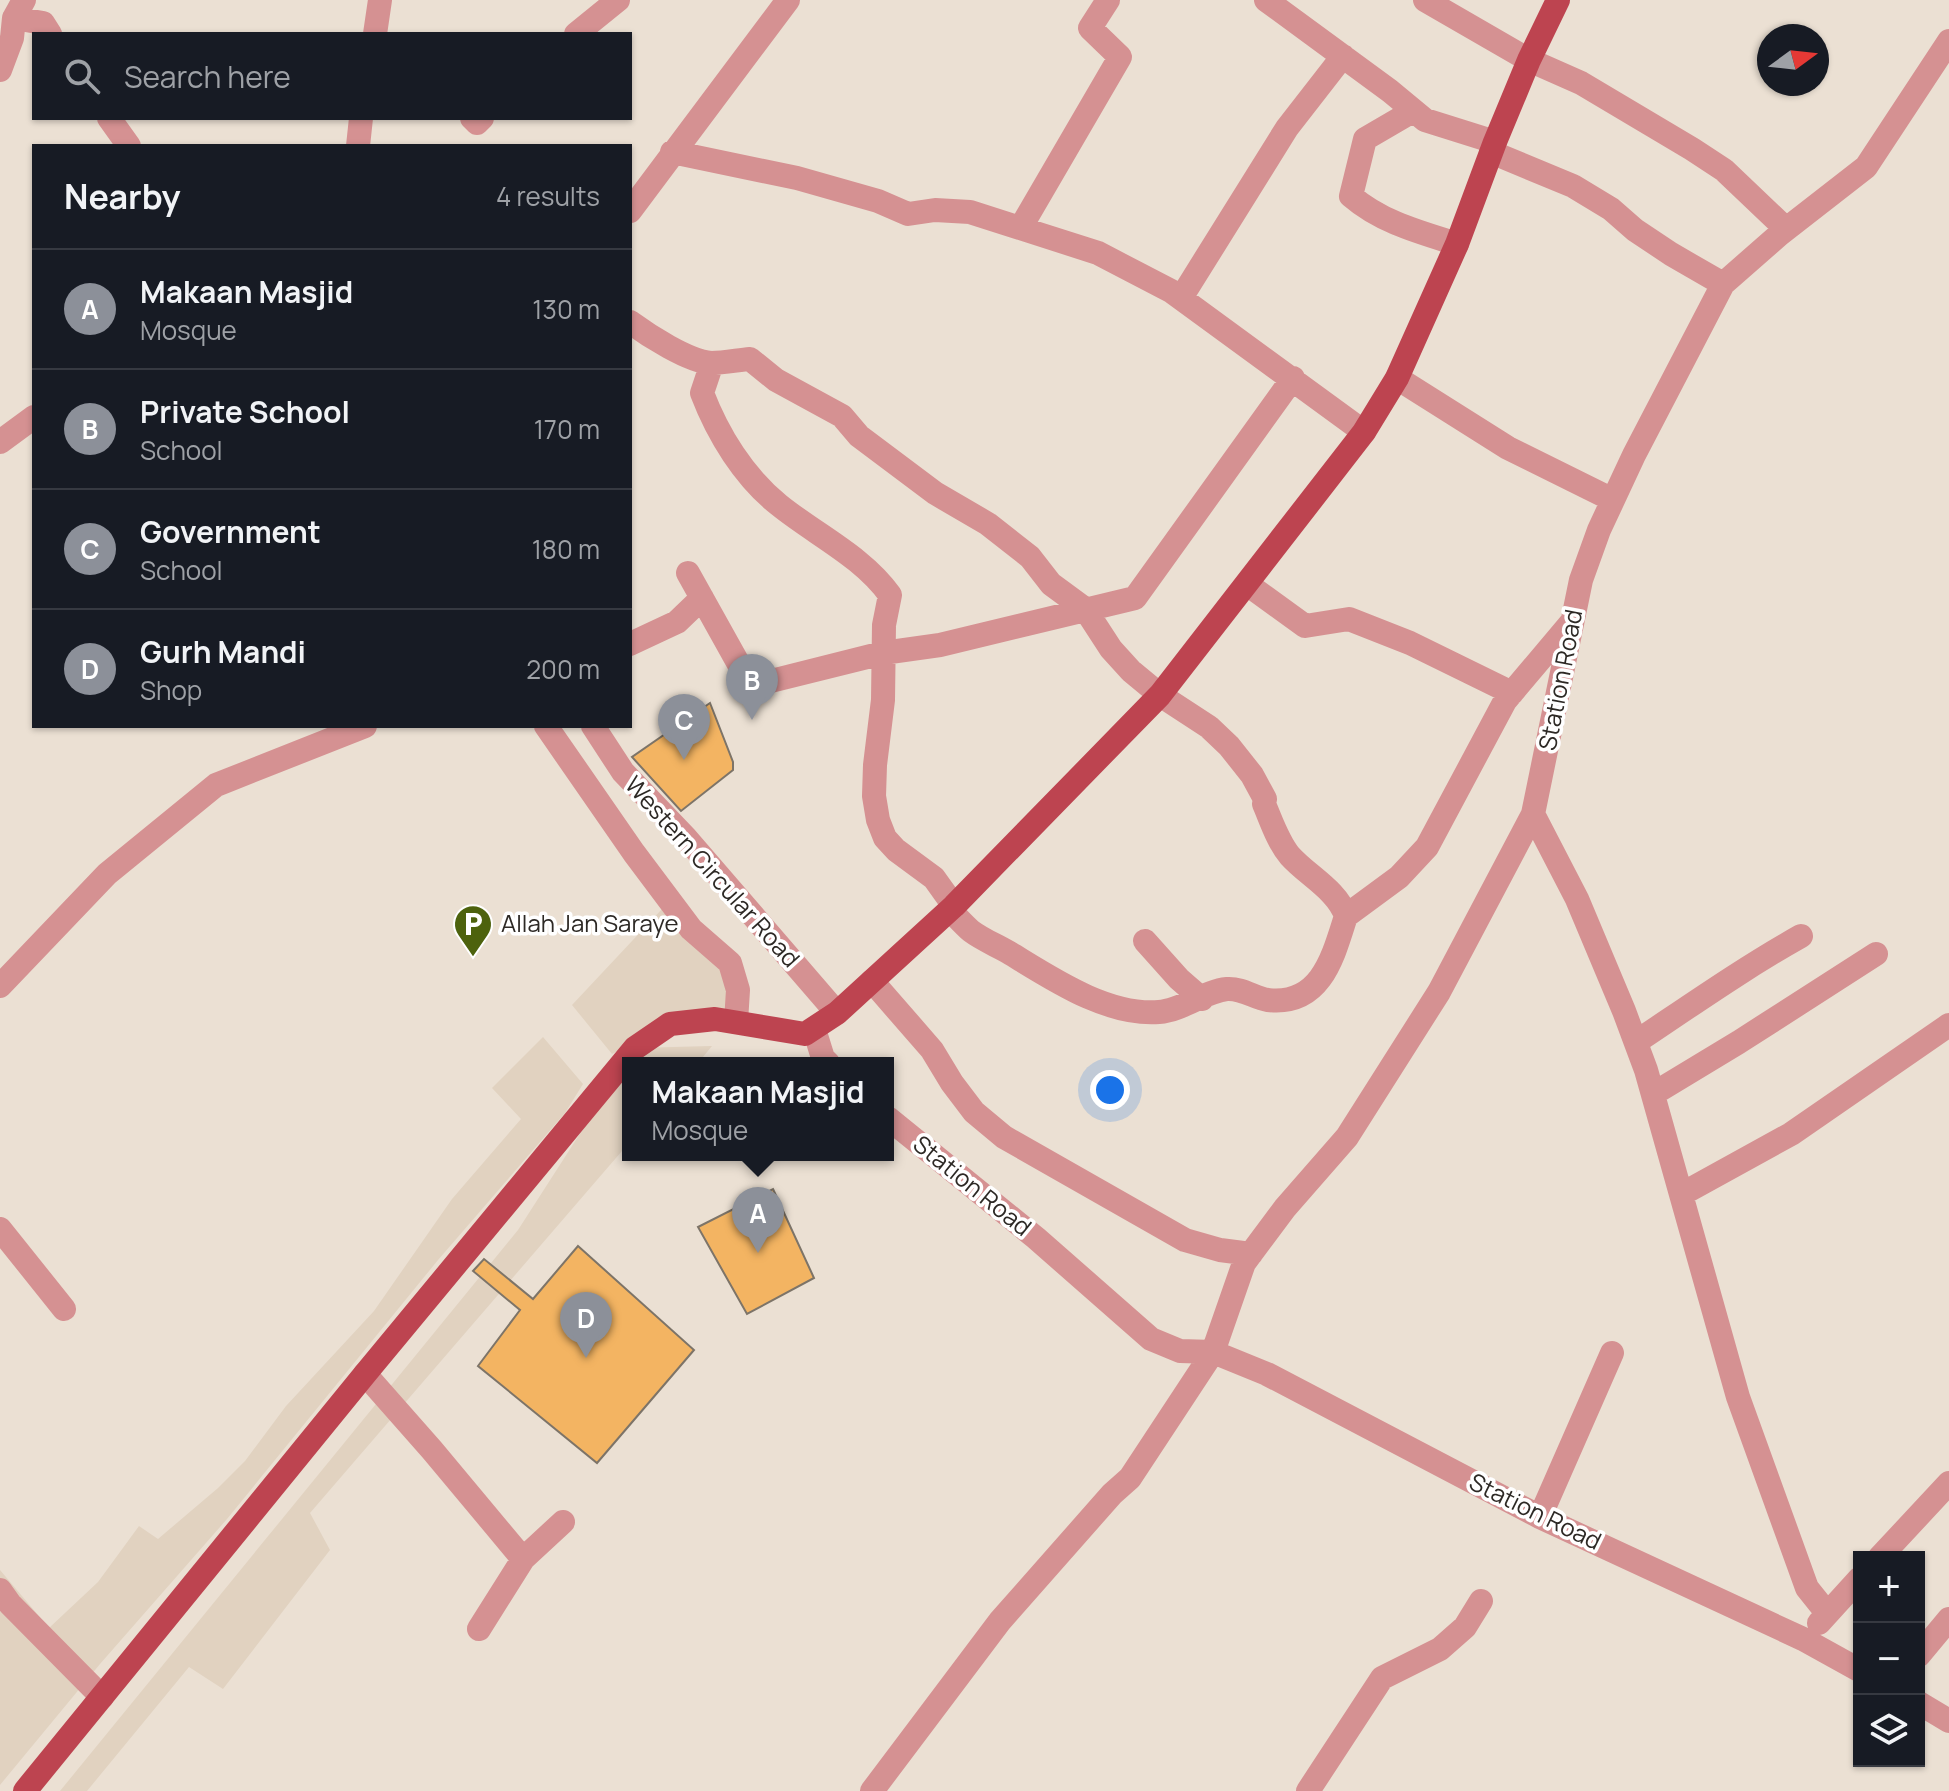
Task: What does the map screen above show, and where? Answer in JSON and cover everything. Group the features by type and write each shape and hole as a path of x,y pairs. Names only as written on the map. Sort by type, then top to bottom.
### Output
{"main road":[{"path":"628,1057 635,1048 670,1024 715,1019 805,1034 814,1029 837,1013 952,908 1160,695 1364,432 1397,378 1457,244 1529,60 1558,0"},
{"path":"25,1791 622,1064"}],"street":[{"path":"578,32 618,0"},
{"path":"632,208 788,0"},
{"path":"1021,227 1120,57 1090,28 1108,0"},
{"path":"1266,0 1425,120 1493,147 1573,186 1611,209 1671,254 1723,284"},
{"path":"1441,4 1529,60 1581,83 1724,170 1786,229"},
{"path":"0,70 19,9 43,23 49,32"},
{"path":"377,16 393,32"},
{"name":"Station Road","path":"1213,1352 1244,1263 1285,1208 1347,1137 1439,992 1533,814 1581,580 1613,500 1723,284 1786,229 1866,167 1949,41"},
{"path":"1181,298 1287,128 1343,56"},
{"path":"1413,111 1365,139 1351,196 1368,211 1401,226 1457,244"},
{"path":"110,120 128,144"},
{"path":"358,144 361,120"},
{"path":"672,152 797,178 878,201 908,214 935,210 970,212 1098,253 1181,298 1364,432"},
{"path":"632,323 656,341 712,363 750,359 776,380 842,416 859,436 935,493 988,524 1030,557 1051,584 1085,609 1111,649 1160,695 1209,727 1242,762 1265,799 1264,804 1286,852 1305,873 1338,899 1346,916"},
{"path":"712,363 702,393 721,435 743,467 777,503 876,575 890,595 884,625 883,700 874,796 885,838 934,878 970,930 1080,992 1122,1008 1162,1012 1227,989 1269,1000 1298,999 1319,982 1346,916 1399,877 1427,847 1483,739 1512,693 1573,621"},
{"path":"688,573 751,686 883,653 940,645 1135,598 1293,378"},
{"path":"1397,378 1508,448 1613,500"},
{"path":"0,442 32,418"},
{"path":"1247,584 1305,626 1349,619 1410,643 1512,693"},
{"path":"632,643 677,622 702,598"},
{"path":"0,986 107,874 216,785 360,728"},
{"path":"547,728 691,929 730,963 738,990 736,1022"},
{"name":"Western Circular Road","path":"594,728 623,772 686,838 837,1013"},
{"path":"1533,814 1577,899 1636,1042 1738,1397 1807,1588 1827,1613"},
{"path":"1636,1042 1760,958 1801,936"},
{"path":"1145,941 1202,999"},
{"path":"1653,1094 1876,954"},
{"path":"872,981 932,1050 974,1112 1004,1137 1185,1240 1220,1250 1251,1254"},
{"path":"1682,1194 1791,1134 1949,1025"},
{"path":"814,1029 823,1057"},
{"name":"Station Road","path":"894,1123 1036,1238 1151,1339 1180,1351 1213,1352 1267,1374 1540,1517 1803,1639 1853,1667"},
{"path":"0,1229 64,1309"},
{"path":"872,1791 1000,1621 1112,1494 1130,1478 1213,1352"},
{"path":"1540,1517 1612,1353"},
{"path":"365,1374 523,1559"},
{"path":"1886,1551 1949,1483"},
{"path":"479,1629 523,1559 563,1522"},
{"path":"1803,1639 1853,1585"},
{"path":"0,1590 10,1604 102,1697"},
{"path":"1308,1791 1382,1678 1440,1649 1465,1627 1481,1601"},
{"path":"1925,1648 1949,1619"},
{"path":"1925,1707 1949,1721"}],"shaded area":[{"path":"662,909 730,963 736,1022 670,1024 612,1054 572,1005"},
{"path":"543,1037 583,1084 565,1113 438,1260 227,1519 100,1664 0,1785 0,1570 49,1628 98,1582 139,1526 158,1539 218,1488 245,1461 286,1406 374,1311 452,1199 521,1119 492,1088"},
{"path":"712,1046 703,1057 629,1057 635,1048"},
{"path":"622,1068 622,1151 310,1513 330,1550 223,1689 189,1667 87,1791 60,1791 518,1230"}],"building":[{"path":"710,703 733,762 733,770 681,811 632,757"},
{"path":"773,1189 814,1278 747,1314 698,1227"},
{"path":"578,1246 694,1350 597,1463 478,1366 520,1310 473,1271 484,1259 533,1299"}],"place":[{"name":"Private School","path":"752,720"},
{"name":"Government","path":"684,760"},
{"name":"Allah Jan Saraye","path":"473,958"},
{"name":"Makaan Masjid","path":"758,1253"},
{"name":"Gurh Mandi","path":"586,1358"}]}
